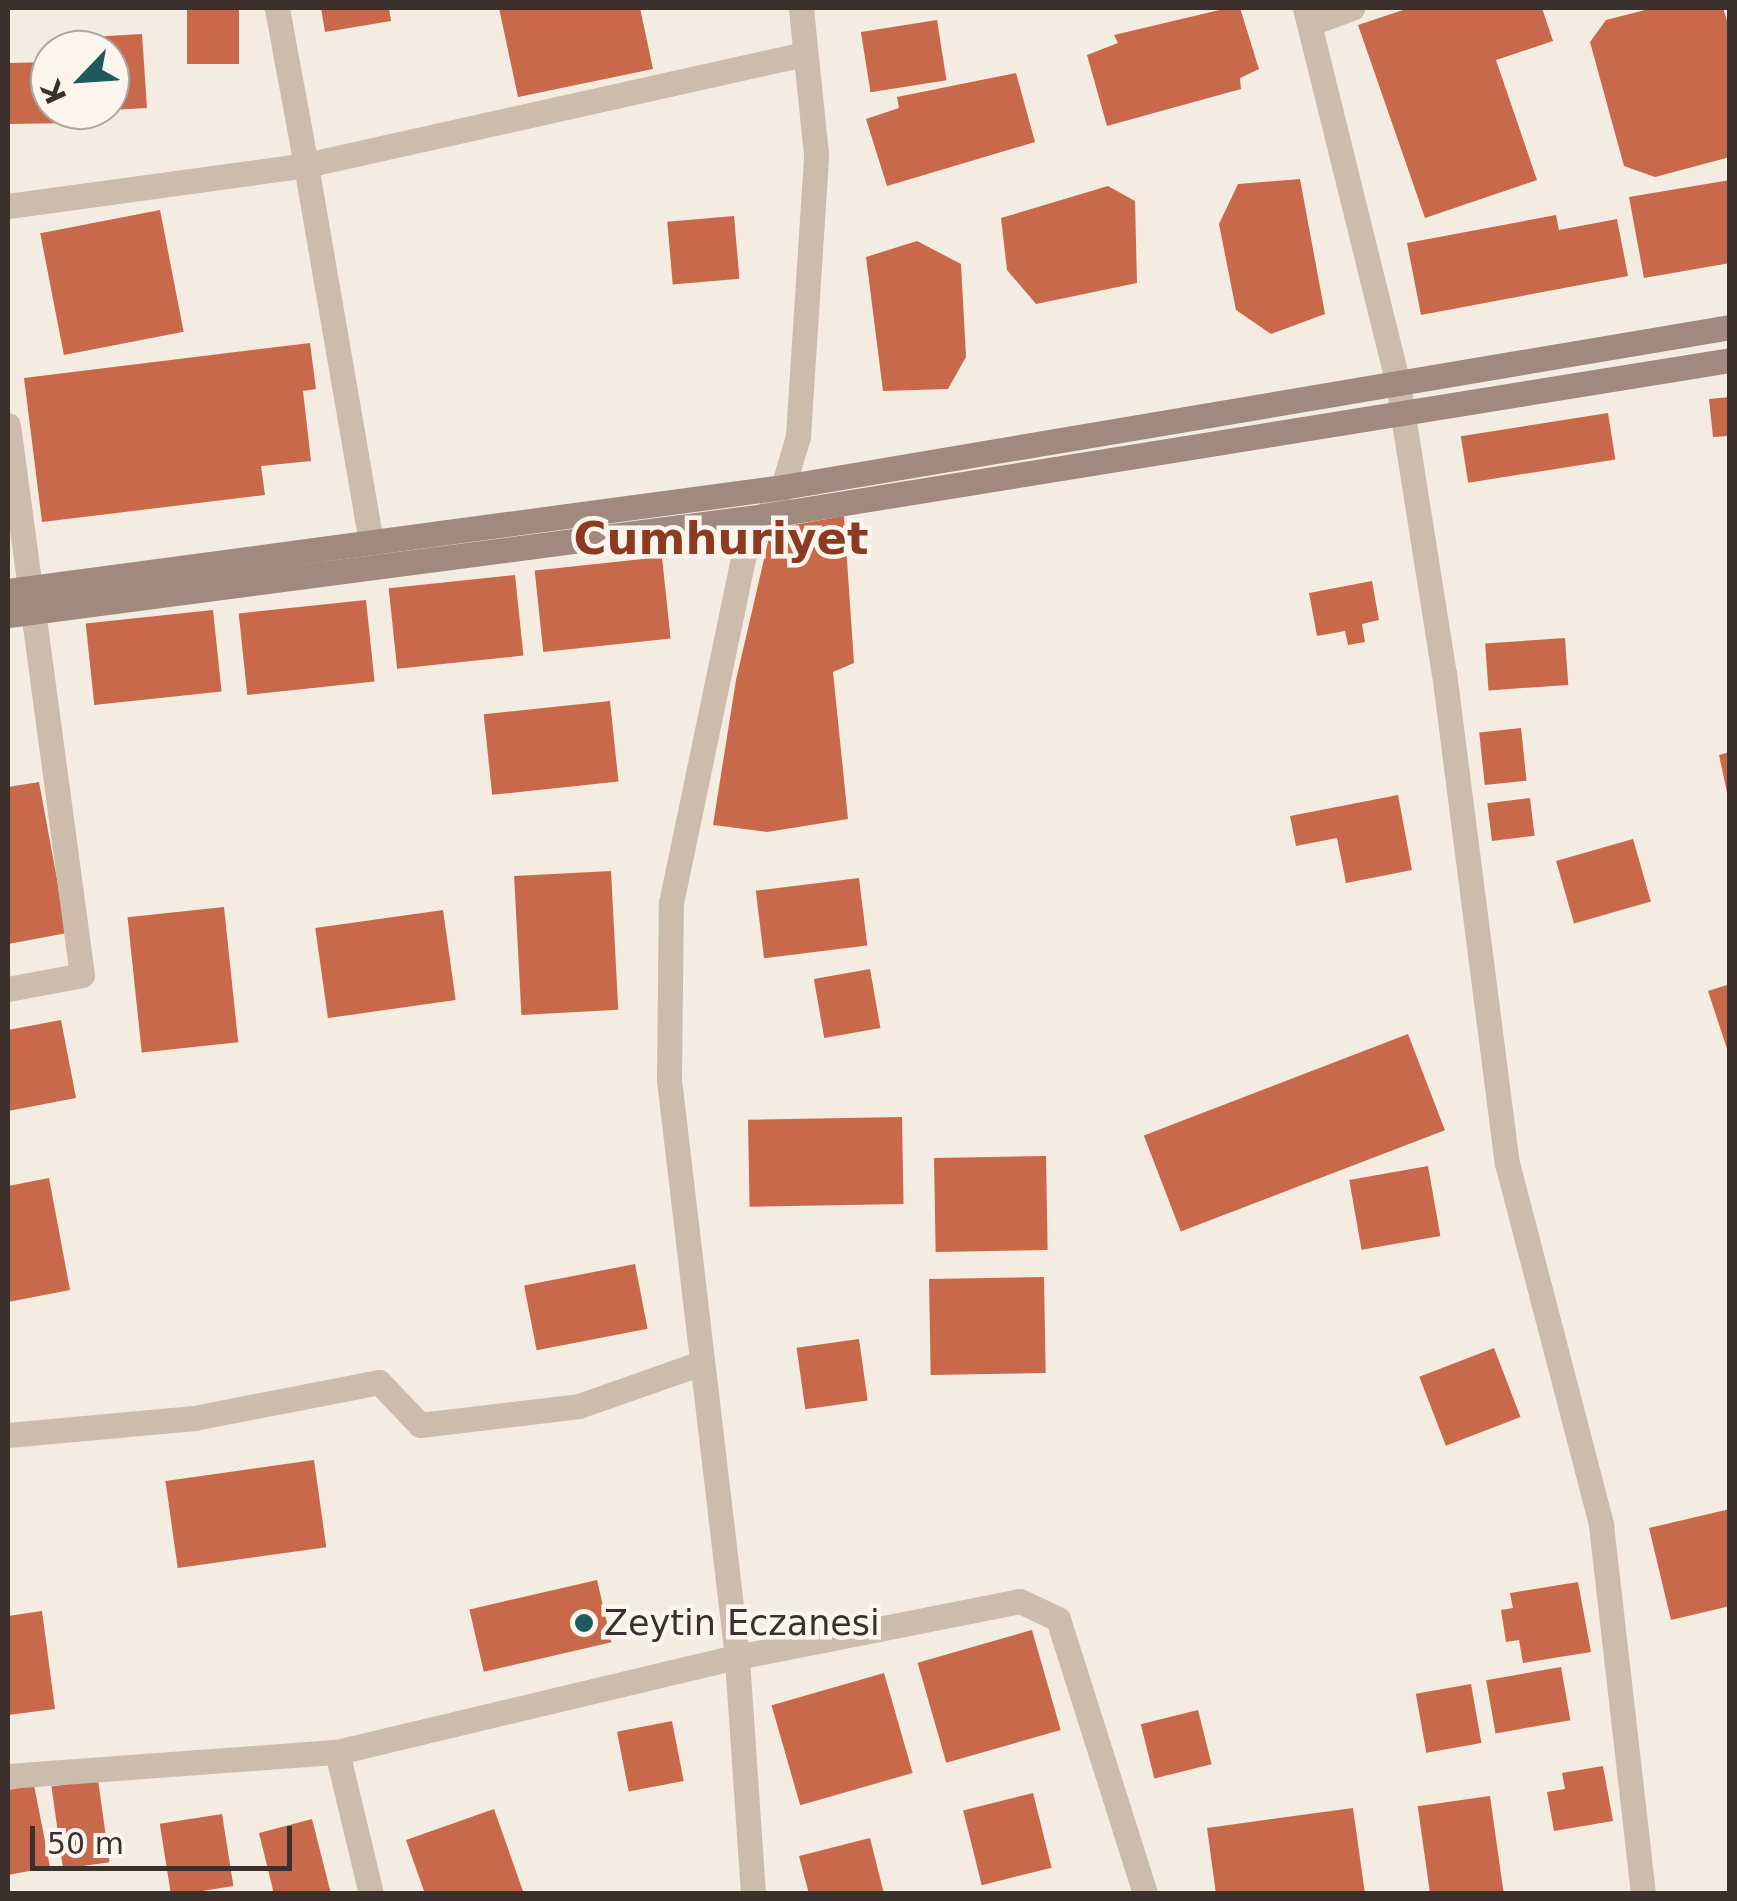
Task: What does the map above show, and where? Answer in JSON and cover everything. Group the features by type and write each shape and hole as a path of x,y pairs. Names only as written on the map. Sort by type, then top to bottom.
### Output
{"street":[{"path":"277,8 371,542"},
{"path":"752,1894 737,1657 698,1364 669,1080 670,903 744,555 783,487 798,436 816,154 801,8"},
{"path":"1352,8 1308,15 1398,384 1444,673 1507,1163 1601,1525 1643,1894"},
{"path":"8,206 306,165 804,54"},
{"path":"8,615 25,597 371,542 783,487 1730,326"},
{"path":"25,597 764,516 1730,360"},
{"path":"8,426 25,597 82,975 8,990"},
{"path":"8,1435 194,1418 380,1382 420,1425 579,1406 698,1364"},
{"path":"8,1776 337,1752 737,1657 1020,1601 1058,1619 1144,1894"},
{"path":"337,1752 371,1894"}],"building":[{"path":"187,8 239,8 239,64 187,64"},
{"path":"321,8 389,8 391,21 325,32"},
{"path":"499,8 640,8 653,69 518,97"},
{"path":"1240,8 1259,69 1240,78 1241,89 1107,126 1087,55 1118,43 1114,35"},
{"path":"1409,8 1542,8 1553,41 1496,60 1537,180 1425,218 1358,25"},
{"path":"1653,8 1723,8 1730,30 1730,157 1655,177 1624,166 1590,42 1606,20"},
{"path":"937,20 947,80 870,92 861,32"},
{"path":"142,34 147,108 130,109 130,35"},
{"path":"30,62 30,124 10,124 9,63"},
{"path":"1016,73 1035,142 887,186 866,119 899,108 897,97"},
{"path":"1300,179 1325,314 1271,334 1236,310 1219,224 1238,184"},
{"path":"1730,180 1730,263 1644,278 1629,197"},
{"path":"1108,186 1135,201 1137,283 1036,304 1007,270 1001,218"},
{"path":"160,210 184,332 64,355 40,233"},
{"path":"1556,215 1559,230 1617,219 1628,276 1421,315 1407,243"},
{"path":"734,216 739,279 673,285 667,222"},
{"path":"917,241 961,264 966,357 948,389 883,391 866,257"},
{"path":"310,343 316,389 303,391 311,461 261,466 265,495 42,522 24,378"},
{"path":"1730,397 1730,436 1713,437 1709,399"},
{"path":"1608,413 1615,459 1468,483 1461,436"},
{"path":"844,516 854,663 833,672 848,819 767,832 713,825 736,680 771,529"},
{"path":"662,557 671,639 543,652 535,570"},
{"path":"515,575 523,656 397,669 389,588"},
{"path":"1372,581 1379,620 1362,624 1365,642 1348,645 1345,631 1317,636 1309,593"},
{"path":"366,600 375,682 247,695 239,613"},
{"path":"213,610 222,692 94,705 86,623"},
{"path":"1565,638 1568,685 1488,690 1485,644"},
{"path":"610,701 618,782 492,795 484,714"},
{"path":"1521,728 1527,781 1485,785 1479,732"},
{"path":"1730,752 1730,796 1728,797 1719,755"},
{"path":"39,782 67,933 8,944 8,787"},
{"path":"1398,795 1412,870 1346,883 1337,838 1296,846 1290,816"},
{"path":"1530,798 1535,836 1492,841 1487,803"},
{"path":"1633,839 1651,901 1574,924 1556,861"},
{"path":"611,871 618,1010 521,1015 514,876"},
{"path":"859,878 867,945 764,958 756,891"},
{"path":"224,907 238,1042 142,1052 128,917"},
{"path":"443,910 456,1000 328,1018 315,928"},
{"path":"870,969 880,1028 824,1038 814,979"},
{"path":"1730,984 1730,1055 1729,1055 1708,991"},
{"path":"61,1020 76,1098 8,1111 8,1030"},
{"path":"1408,1034 1445,1130 1181,1232 1144,1135"},
{"path":"902,1117 904,1204 750,1207 748,1120"},
{"path":"1046,1156 1048,1250 936,1252 934,1158"},
{"path":"1428,1166 1440,1236 1362,1250 1349,1180"},
{"path":"49,1178 70,1290 8,1302 8,1186"},
{"path":"635,1264 648,1329 537,1350 524,1286"},
{"path":"1044,1277 1046,1373 931,1375 929,1279"},
{"path":"859,1339 868,1400 805,1409 797,1348"},
{"path":"1494,1348 1521,1417 1446,1446 1419,1377"},
{"path":"314,1460 326,1547 178,1568 165,1481"},
{"path":"1730,1509 1730,1606 1671,1620 1649,1528"},
{"path":"597,1580 611,1642 484,1672 469,1609"},
{"path":"1578,1582 1591,1652 1523,1663 1519,1640 1506,1642 1501,1610 1513,1608 1510,1593"},
{"path":"42,1611 55,1709 8,1715 8,1616"},
{"path":"1032,1630 1061,1730 946,1763 918,1663"},
{"path":"1561,1667 1570,1720 1496,1733 1486,1680"},
{"path":"884,1673 913,1773 800,1805 772,1705"},
{"path":"1471,1684 1481,1743 1426,1753 1416,1694"},
{"path":"1198,1710 1212,1764 1154,1779 1141,1724"},
{"path":"672,1721 684,1781 629,1792 617,1732"},
{"path":"1603,1766 1613,1821 1554,1831 1547,1792 1565,1789 1562,1773"},
{"path":"98,1780 110,1862 63,1869 51,1787"},
{"path":"34,1785 50,1867 8,1875 8,1790"},
{"path":"1033,1793 1052,1868 982,1885 963,1810"},
{"path":"1490,1796 1504,1894 1430,1894 1418,1806"},
{"path":"1353,1808 1365,1894 1216,1894 1207,1828"},
{"path":"494,1809 524,1894 425,1894 406,1840"},
{"path":"222,1814 233,1886 171,1894 160,1824"},
{"path":"312,1819 331,1894 274,1894 259,1833"},
{"path":"870,1838 884,1894 809,1894 799,1856"}],"place":[{"name":"Zeytin Eczanesi","path":"584,1623"}],"district":[{"name":"Cumhuriyet","path":"721,539"}]}
